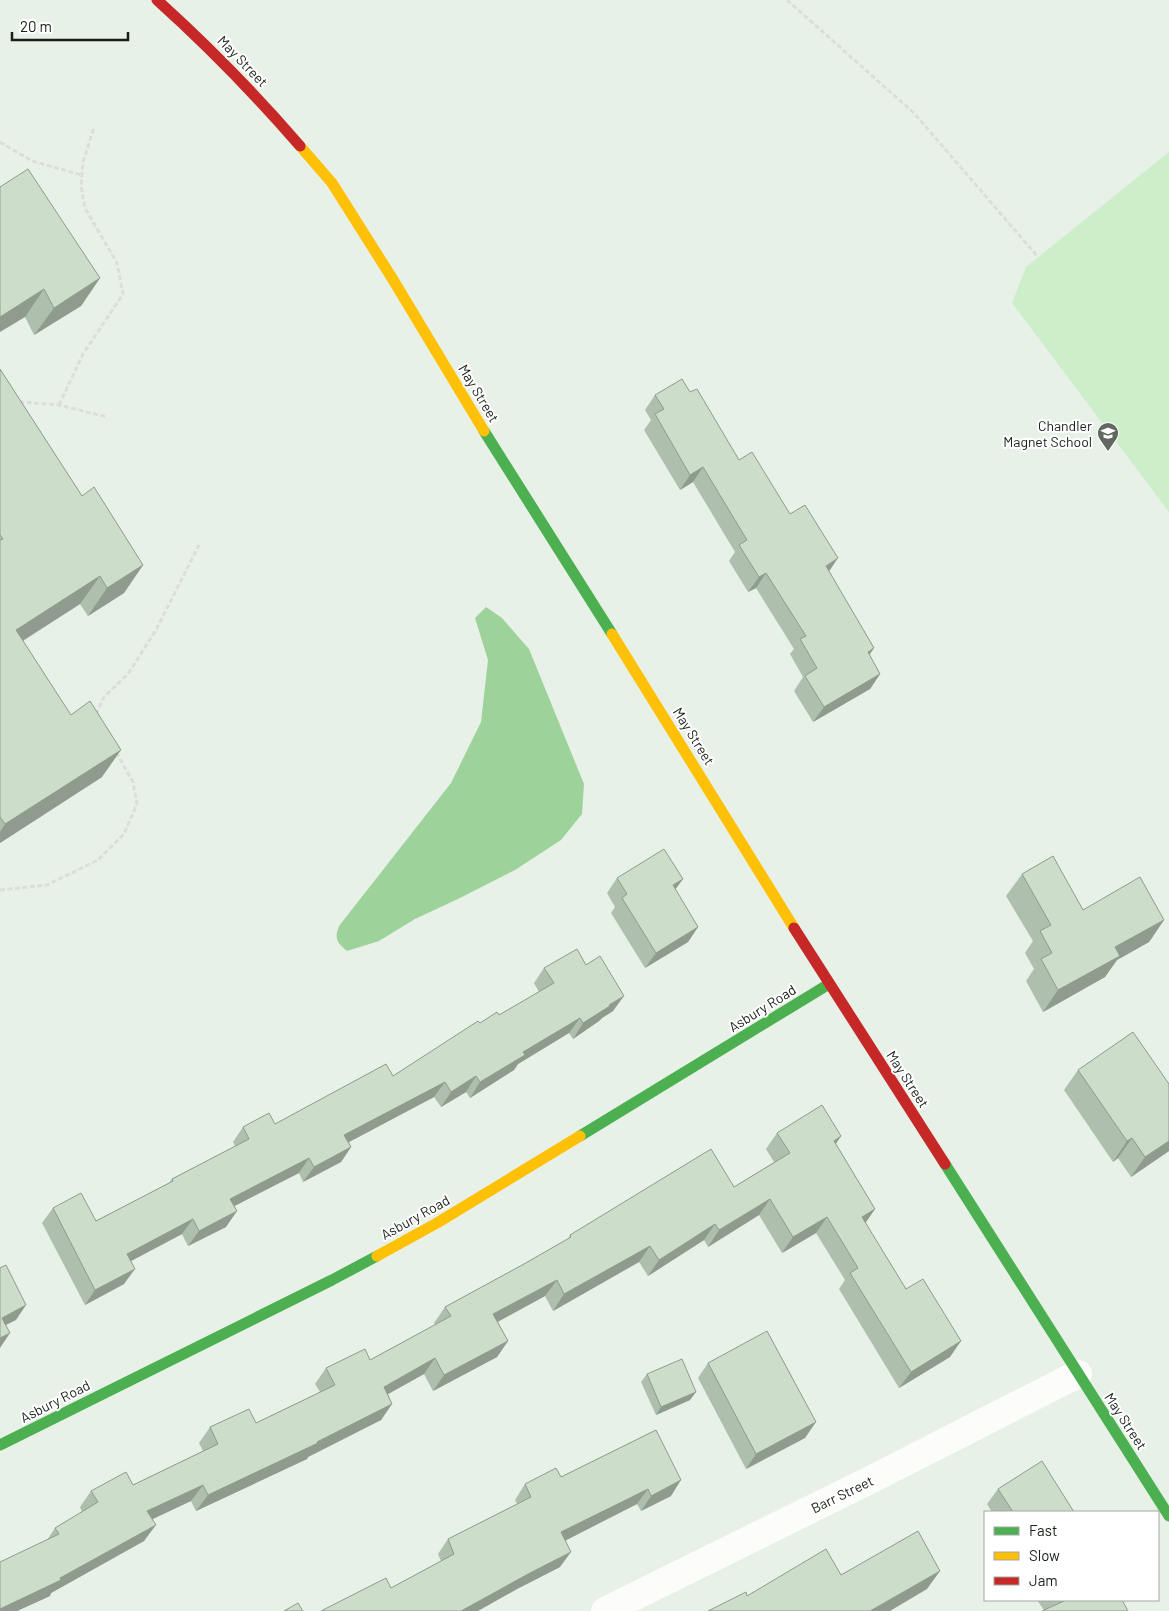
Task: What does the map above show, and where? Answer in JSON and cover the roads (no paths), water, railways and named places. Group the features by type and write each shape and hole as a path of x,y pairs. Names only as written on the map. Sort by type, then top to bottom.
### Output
{"street":[{"name":"May Street","path":"157,0 196,35 262,102 332,183 392,278 469,407 657,704 829,984 1032,1298 1169,1516"},
{"name":"Asbury Road","path":"0,1446 332,1280 437,1223 829,984"},
{"name":"Barr Street","path":"605,1611 874,1478 1078,1374"}],"place":[{"name":"Chandler Magnet School","path":"1108,452"}]}
